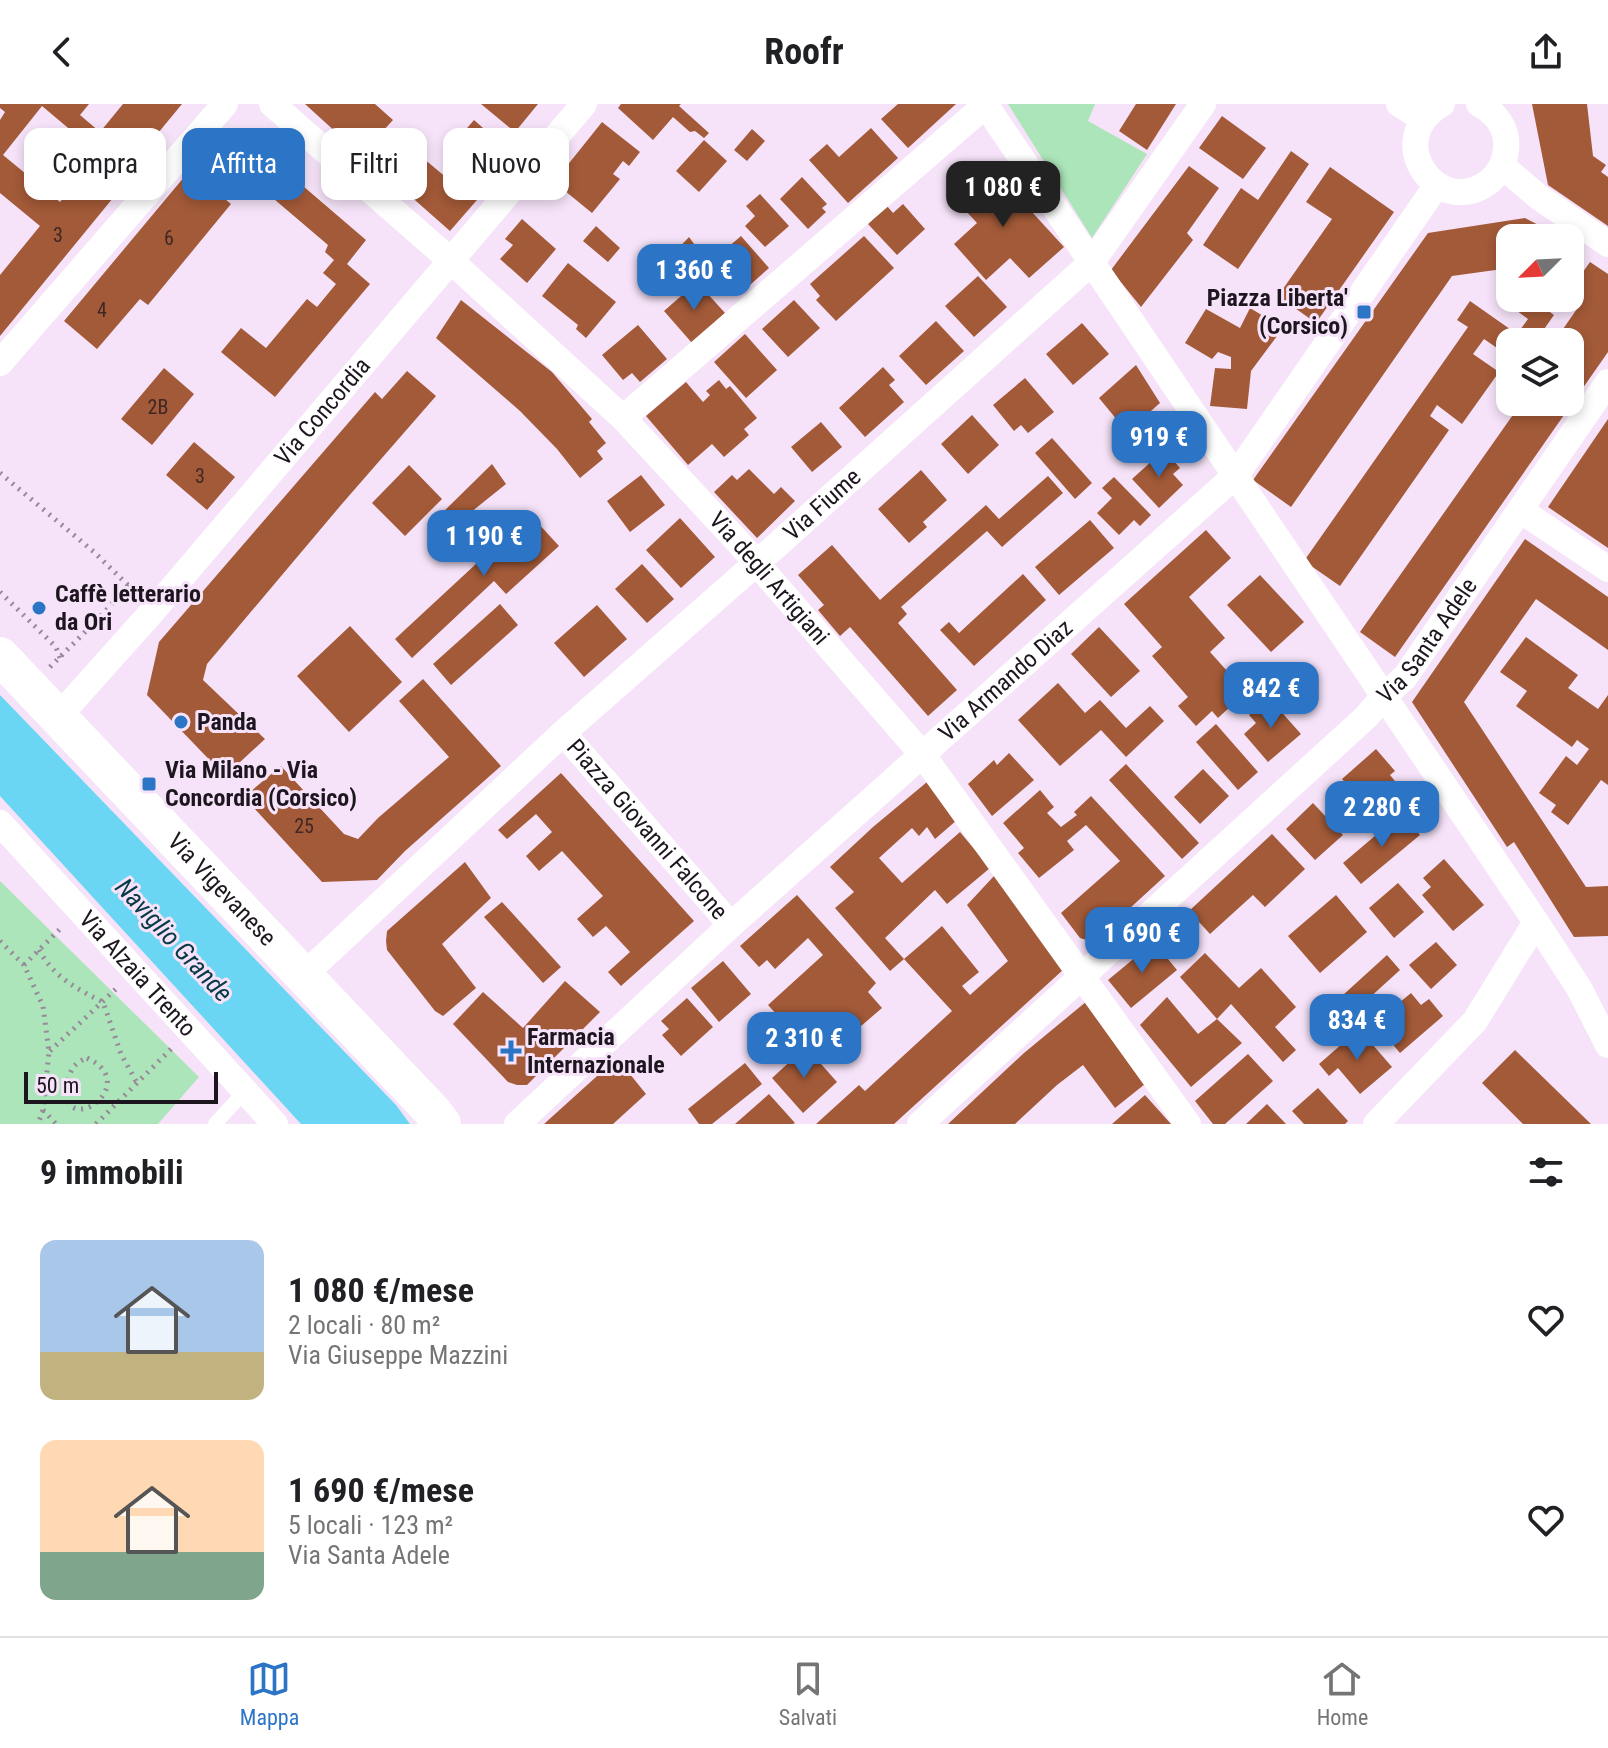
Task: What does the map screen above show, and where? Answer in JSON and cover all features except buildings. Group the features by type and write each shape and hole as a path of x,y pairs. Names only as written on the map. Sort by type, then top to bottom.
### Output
{"main road":[{"name":"Via Vigevanese","path":"0,656 442,1124"}],"street":[{"path":"0,363 225,104"},
{"name":"Via degli Artigiani","path":"272,104 450,260 623,418 756,564 922,754 1188,1124"},
{"name":"Via Concordia","path":"58,717 160,602 584,104"},
{"path":"623,418 986,104 1536,922 1607,1038"},
{"name":"Via Fiume","path":"304,975 563,733 1092,262 1203,104"},
{"path":"1399,104 1432,111 1417,132 1415,147 1418,162 1425,175 1437,185 1461,192 1485,185 1502,166 1507,143 1499,121 1489,107"},
{"path":"1502,166 1540,198 1608,244"},
{"name":"Via Armando Diaz","path":"517,1124 731,925 1236,475 1437,185"},
{"name":"Via Santa Adele","path":"920,1124 1366,717 1405,677 1608,382"},
{"path":"1520,510 1608,569"},
{"name":"Piazza Giovanni Falcone","path":"563,733 731,925"},
{"name":"Via Alzaia Trento","path":"0,823 275,1124"},
{"path":"1376,1124 1475,1021 1536,922"}],"lane":[{"path":"215,1124 245,1091"}],"path":[{"path":"0,473 94,552 140,598"},
{"path":"0,592 56,647 60,658 129,585"},
{"path":"24,965 79,909"},
{"path":"0,941 24,965 43,1006 49,1052 43,1110 38,1124"},
{"path":"39,950 56,974 103,1002 121,1054 137,1083"},
{"path":"49,1052 135,970"},
{"path":"96,1124 190,1030"},
{"path":"79,1116 68,1101 67,1087 70,1072 79,1061 87,1058 95,1061 106,1080 108,1092 102,1107 107,1113"},
{"path":"43,1110 56,1124"}],"green space":[{"path":"1008,104 1095,104 1088,121 1147,154 1092,238"},
{"path":"0,881 199,1077 158,1124 0,1124"}],"water":[{"name":"Naviglio Grande","path":"0,695 396,1105 410,1124 301,1124 0,796"}],"place":[{"name":"Piazza Liberta' (Corsico)","path":"1364,312"},
{"name":"Caffè letterario da Ori","path":"39,608"},
{"name":"Panda","path":"181,722"},
{"name":"Via Milano - Via Concordia (Corsico)","path":"149,784"},
{"name":"Farmacia Internazionale","path":"511,1051"}]}
